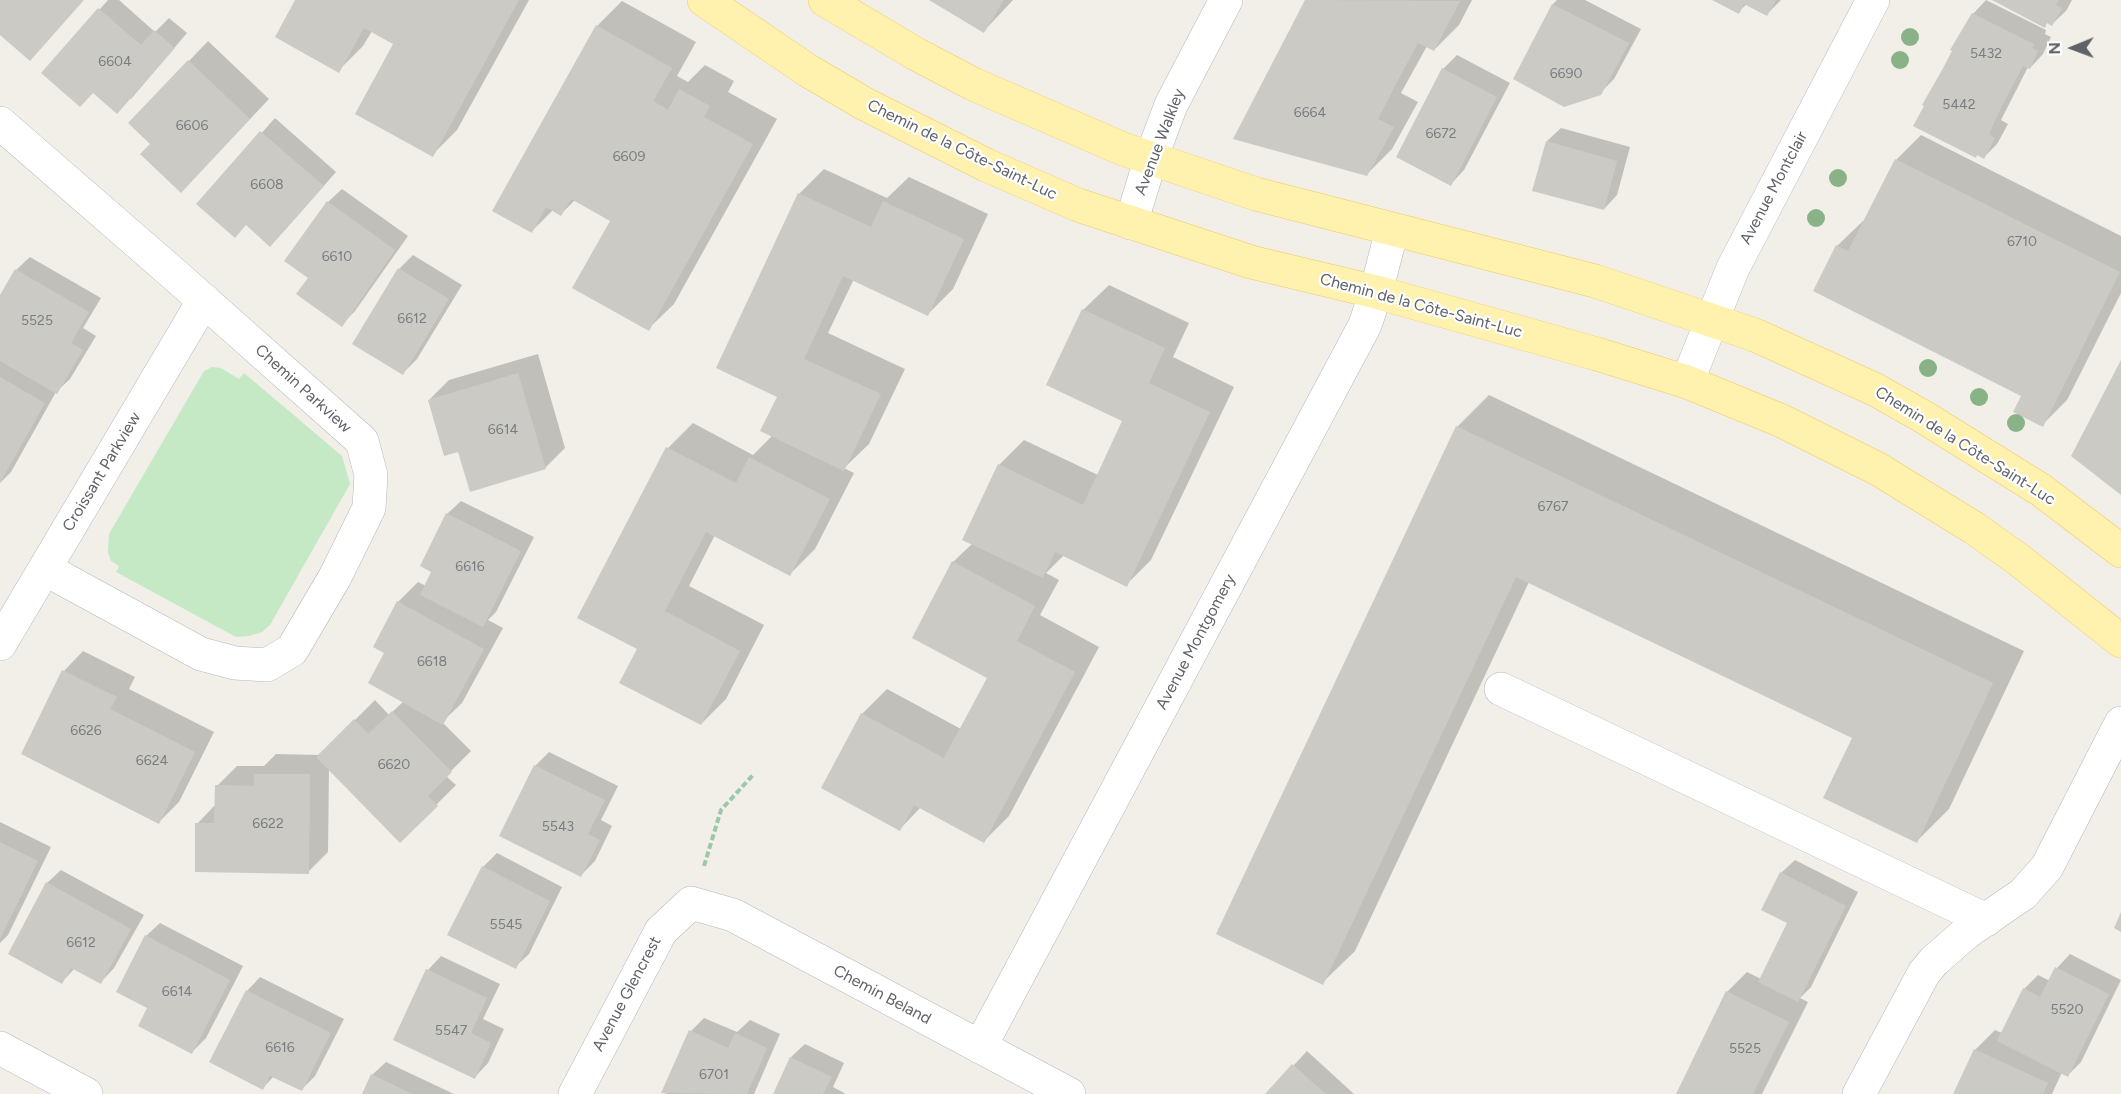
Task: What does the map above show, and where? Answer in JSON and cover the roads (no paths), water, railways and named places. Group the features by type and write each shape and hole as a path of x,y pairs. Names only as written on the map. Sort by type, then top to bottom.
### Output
{"main road":[{"name":"Chemin de la Côte-Saint-Luc","path":"704,0 807,70 906,126 1030,186 1078,205 1251,262 1376,292 1588,351 1687,382 1782,421 1834,446 1924,496 2019,560 2121,641"},
{"name":"Chemin de la Côte-Saint-Luc","path":"825,0 916,54 973,84 1089,135 1151,158 1256,194 1595,281 1755,335 1885,395 2015,473 2121,550"}],"street":[{"name":"Avenue Walkley","path":"1131,223 1151,158 1171,105 1227,0"},
{"name":"Avenue Montclair","path":"1687,382 1733,268 1873,0"},
{"name":"Chemin Parkview","path":"0,123 362,441 371,475 369,508 334,577 292,650 267,665 235,663 201,654 45,569"},
{"name":"Avenue Montgomery","path":"980,1047 1365,325 1392,230"},
{"name":"Croissant Parkview","path":"0,644 204,300"},
{"path":"1501,689 1986,920"},
{"path":"1859,1094 1924,973 1945,951 2023,894 2047,867 2121,723"},
{"name":"Chemin Beland","path":"691,903 733,915 1069,1094"},
{"name":"Avenue Glencrest","path":"575,1094 661,931 691,903"},
{"path":"0,1048 86,1094"}]}
